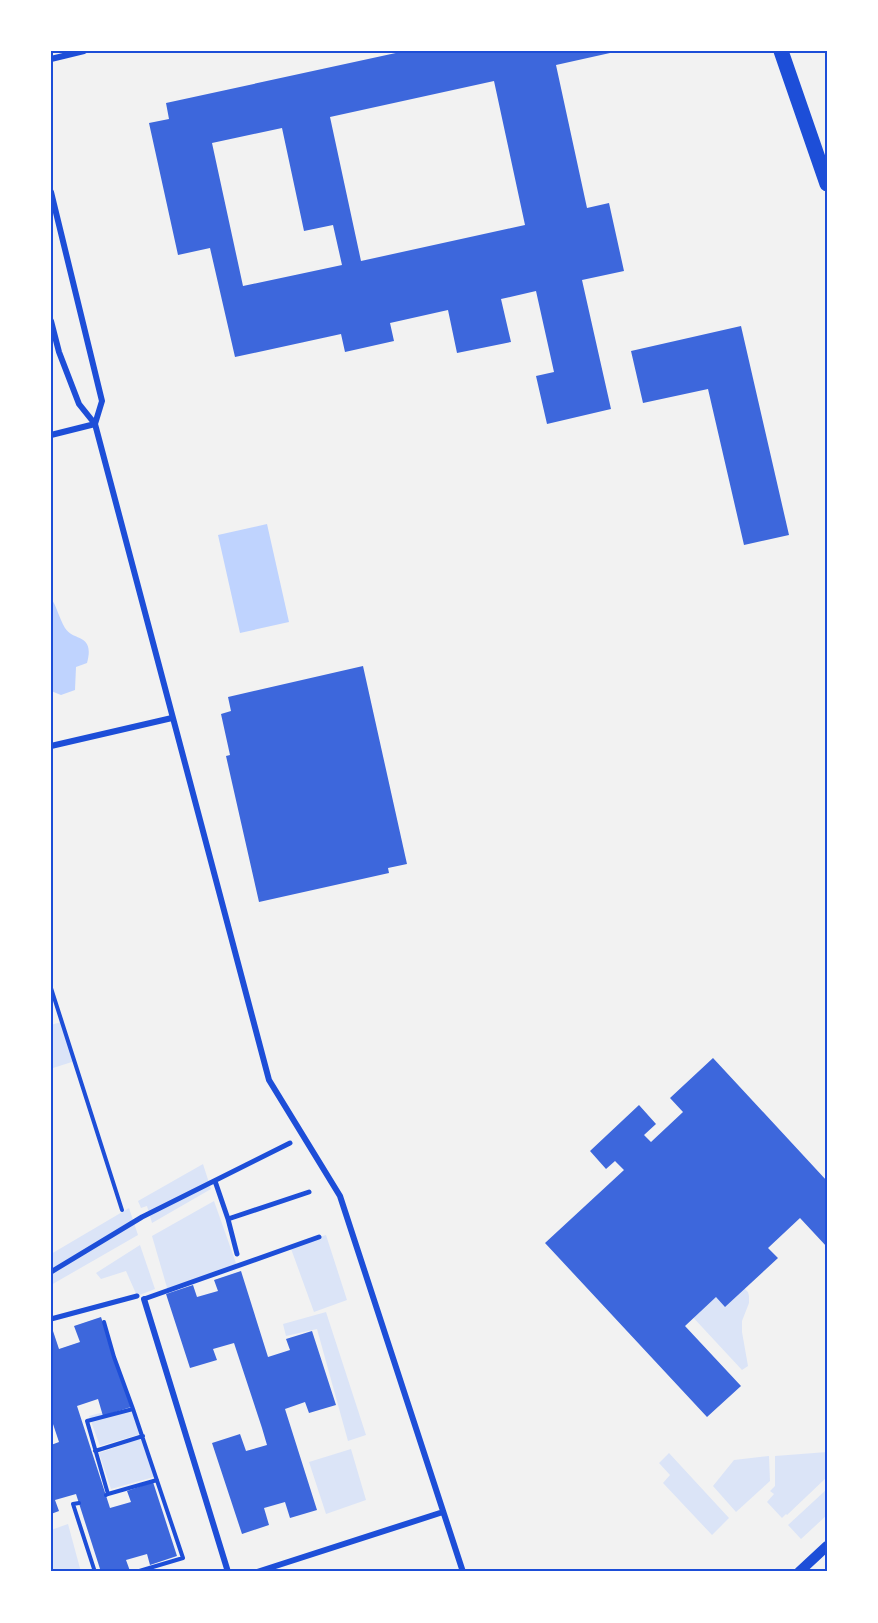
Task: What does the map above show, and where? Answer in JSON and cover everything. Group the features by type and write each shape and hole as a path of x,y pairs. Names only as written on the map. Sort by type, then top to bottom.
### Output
{"main road":[{"path":"781,51 827,184"}],"street":[{"path":"51,59 84,51"},
{"path":"51,192 102,401 95,424"},
{"path":"51,321 58,352 80,404 95,424 269,1080 340,1196 463,1572"},
{"path":"51,435 95,424"},
{"path":"51,746 172,718"},
{"path":"51,1272 127,1227 290,1143"},
{"path":"215,1181 237,1254"},
{"path":"228,1219 309,1192"},
{"path":"51,1319 140,1298 319,1238"},
{"path":"140,1298 228,1572"},
{"path":"256,1572 443,1512"},
{"path":"799,1572 827,1546"}],"path":[{"path":"51,988 127,1227"},
{"path":"114,1357 183,1558 136,1572"},
{"path":"133,1409 87,1421 107,1494 157,1480"},
{"path":"95,1451 143,1436"},
{"path":"79,1503 73,1504 95,1572"}],"shaded area":[{"path":"61,1022 75,1061 53,1068 51,1025"},
{"path":"203,1164 211,1189 152,1223 147,1206 141,1208 138,1201"},
{"path":"214,1201 237,1266 168,1291 152,1236"},
{"path":"129,1208 138,1235 51,1285 51,1254"},
{"path":"326,1235 347,1300 314,1312 290,1246"},
{"path":"140,1245 155,1289 137,1296 126,1271 101,1279 96,1273"},
{"path":"741,1285 749,1296 749,1303 742,1321 748,1366 742,1370 689,1313 714,1290"},
{"path":"326,1312 366,1435 348,1441 317,1329 286,1336 283,1324"},
{"path":"130,1405 141,1434 100,1446 89,1416"},
{"path":"142,1438 154,1477 111,1489 99,1453"},
{"path":"351,1449 366,1500 326,1514 309,1462"},
{"path":"827,1452 827,1477 782,1518 767,1502 774,1494 770,1491 775,1486 775,1456"},
{"path":"669,1453 729,1518 712,1535 663,1483 670,1475 659,1463"},
{"path":"769,1456 770,1481 736,1512 713,1486 734,1460"},
{"path":"827,1489 827,1515 801,1539 788,1525"},
{"path":"68,1524 81,1572 51,1572 51,1530"}],"water":[{"path":"267,524 289,622 240,633 218,535"},
{"path":"51,598 65,628 86,642 89,653 87,663 76,667 75,690 61,695 51,691"}],"building":[{"path":"405,51 610,51 610,53 556,65 587,208 609,203 624,271 582,280 611,409 547,424 536,376 554,372 536,291 501,299 511,342 457,353 448,310 390,323 394,341 345,352 341,334 235,357 210,248 178,255 149,123 169,119 166,103","holes":["494,81 525,225 361,261 330,117","282,128 304,231 333,225 342,265 243,286 212,143"]},
{"path":"741,326 789,535 744,545 708,389 643,403 631,351"},
{"path":"363,666 407,864 388,868 389,873 259,902 226,756 230,755 221,714 231,711 228,697"},
{"path":"713,1058 827,1181 827,1247 800,1218 768,1248 778,1258 725,1307 716,1297 685,1326 741,1386 707,1417 545,1243 624,1170 615,1161 606,1169 590,1151 639,1105 656,1124 644,1135 651,1142 683,1112 670,1098"},
{"path":"241,1271 268,1357 290,1350 286,1339 312,1331 336,1405 309,1413 305,1402 285,1409 317,1510 290,1518 285,1502 264,1508 269,1525 242,1534 212,1443 240,1434 246,1451 267,1445 262,1428 234,1343 213,1349 217,1360 190,1368 166,1294 193,1285 197,1297 218,1291 214,1280"},
{"path":"101,1317 131,1407 103,1416 98,1399 77,1406 110,1508 131,1502 127,1491 153,1482 177,1556 150,1565 147,1554 126,1560 130,1571 127,1572 101,1572 76,1494 55,1500 59,1511 51,1514 51,1445 59,1442 51,1418 51,1332 53,1331 59,1349 80,1342 74,1326"}]}
